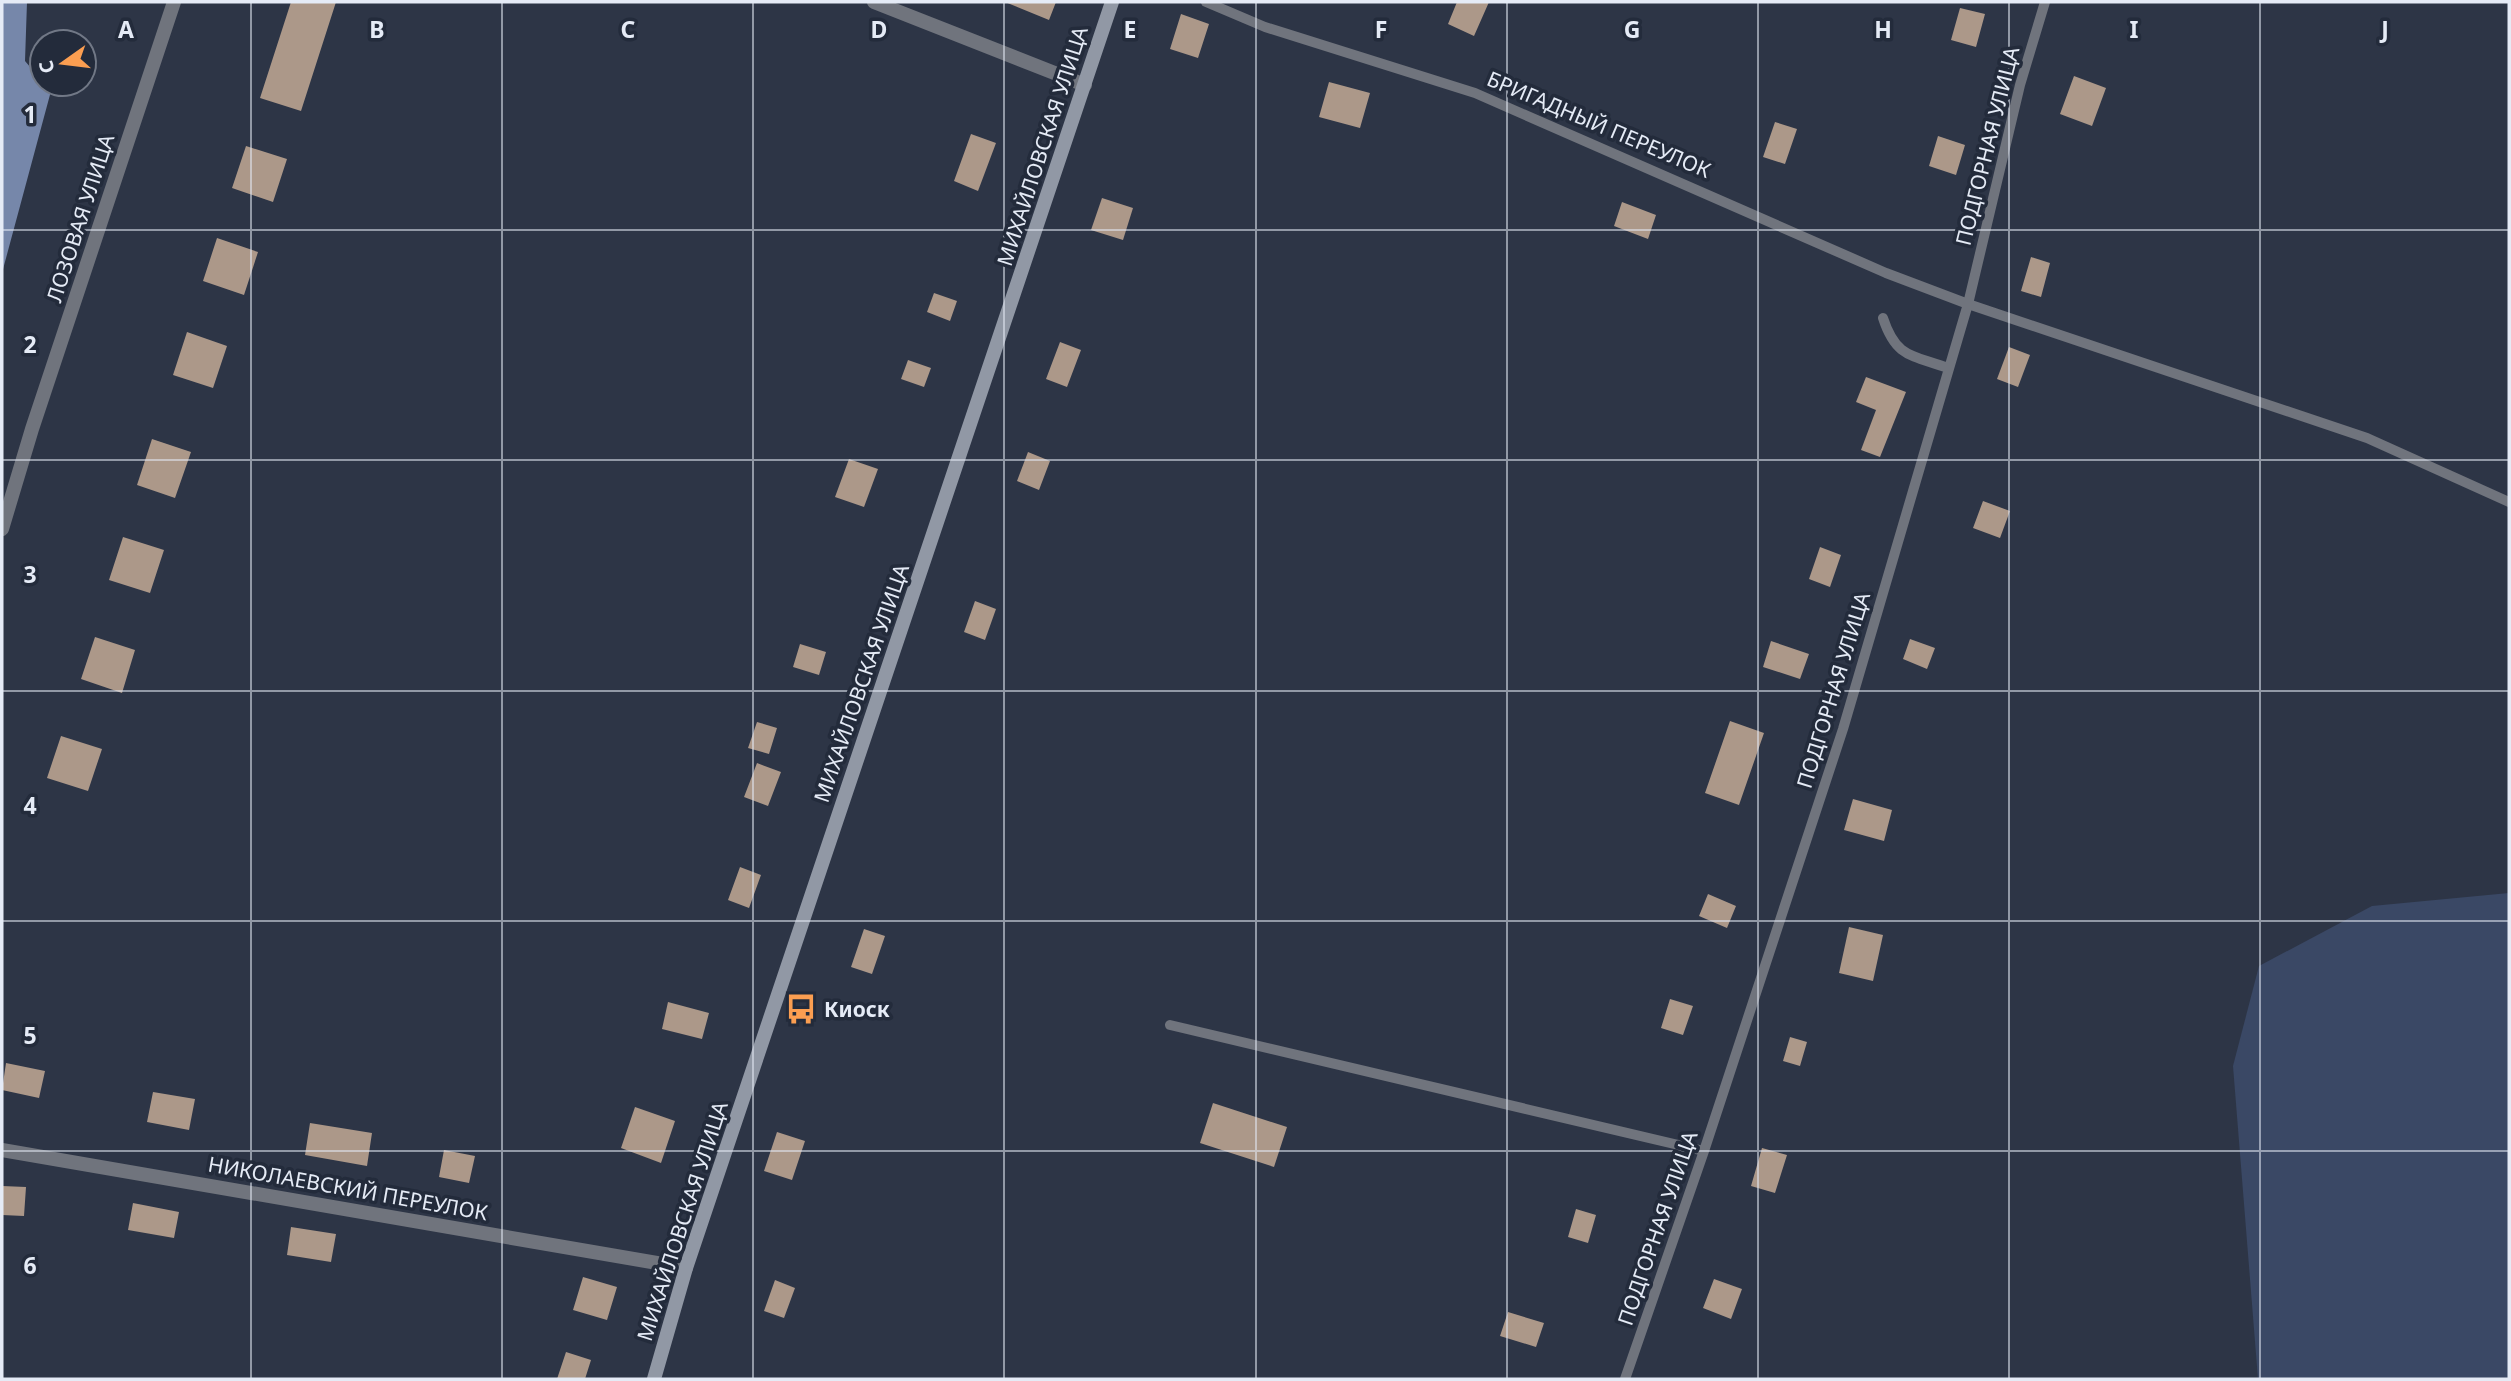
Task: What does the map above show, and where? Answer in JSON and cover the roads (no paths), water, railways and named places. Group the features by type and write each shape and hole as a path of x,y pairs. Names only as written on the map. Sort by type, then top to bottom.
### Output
{"street":[{"name":"ЛОЗОВАЯ УЛИЦА","path":"2,529 32,429 174,2"},
{"path":"874,2 1085,85"},
{"name":"МИХАЙЛОВСКАЯ УЛИЦА","path":"656,1379 686,1268 1112,2"},
{"name":"НИКОЛАЕВСКИЙ ПЕРЕУЛОК","path":"2,1150 686,1268"}],"lane":[{"name":"БРИГАДНЫЙ ПЕРЕУЛОК","path":"1206,2 1265,27 1475,93 1886,273 1968,304 2367,438 2509,502"},
{"name":"ПОДГОРНАЯ УЛИЦА","path":"1625,1379 1704,1152 1843,729 1968,304 2020,85 2045,2"},
{"path":"1883,318 1889,338 1898,349 1948,369"},
{"path":"1170,1026 1704,1152"}],"place":[{"name":"Киоск","path":"801,1009"}]}
